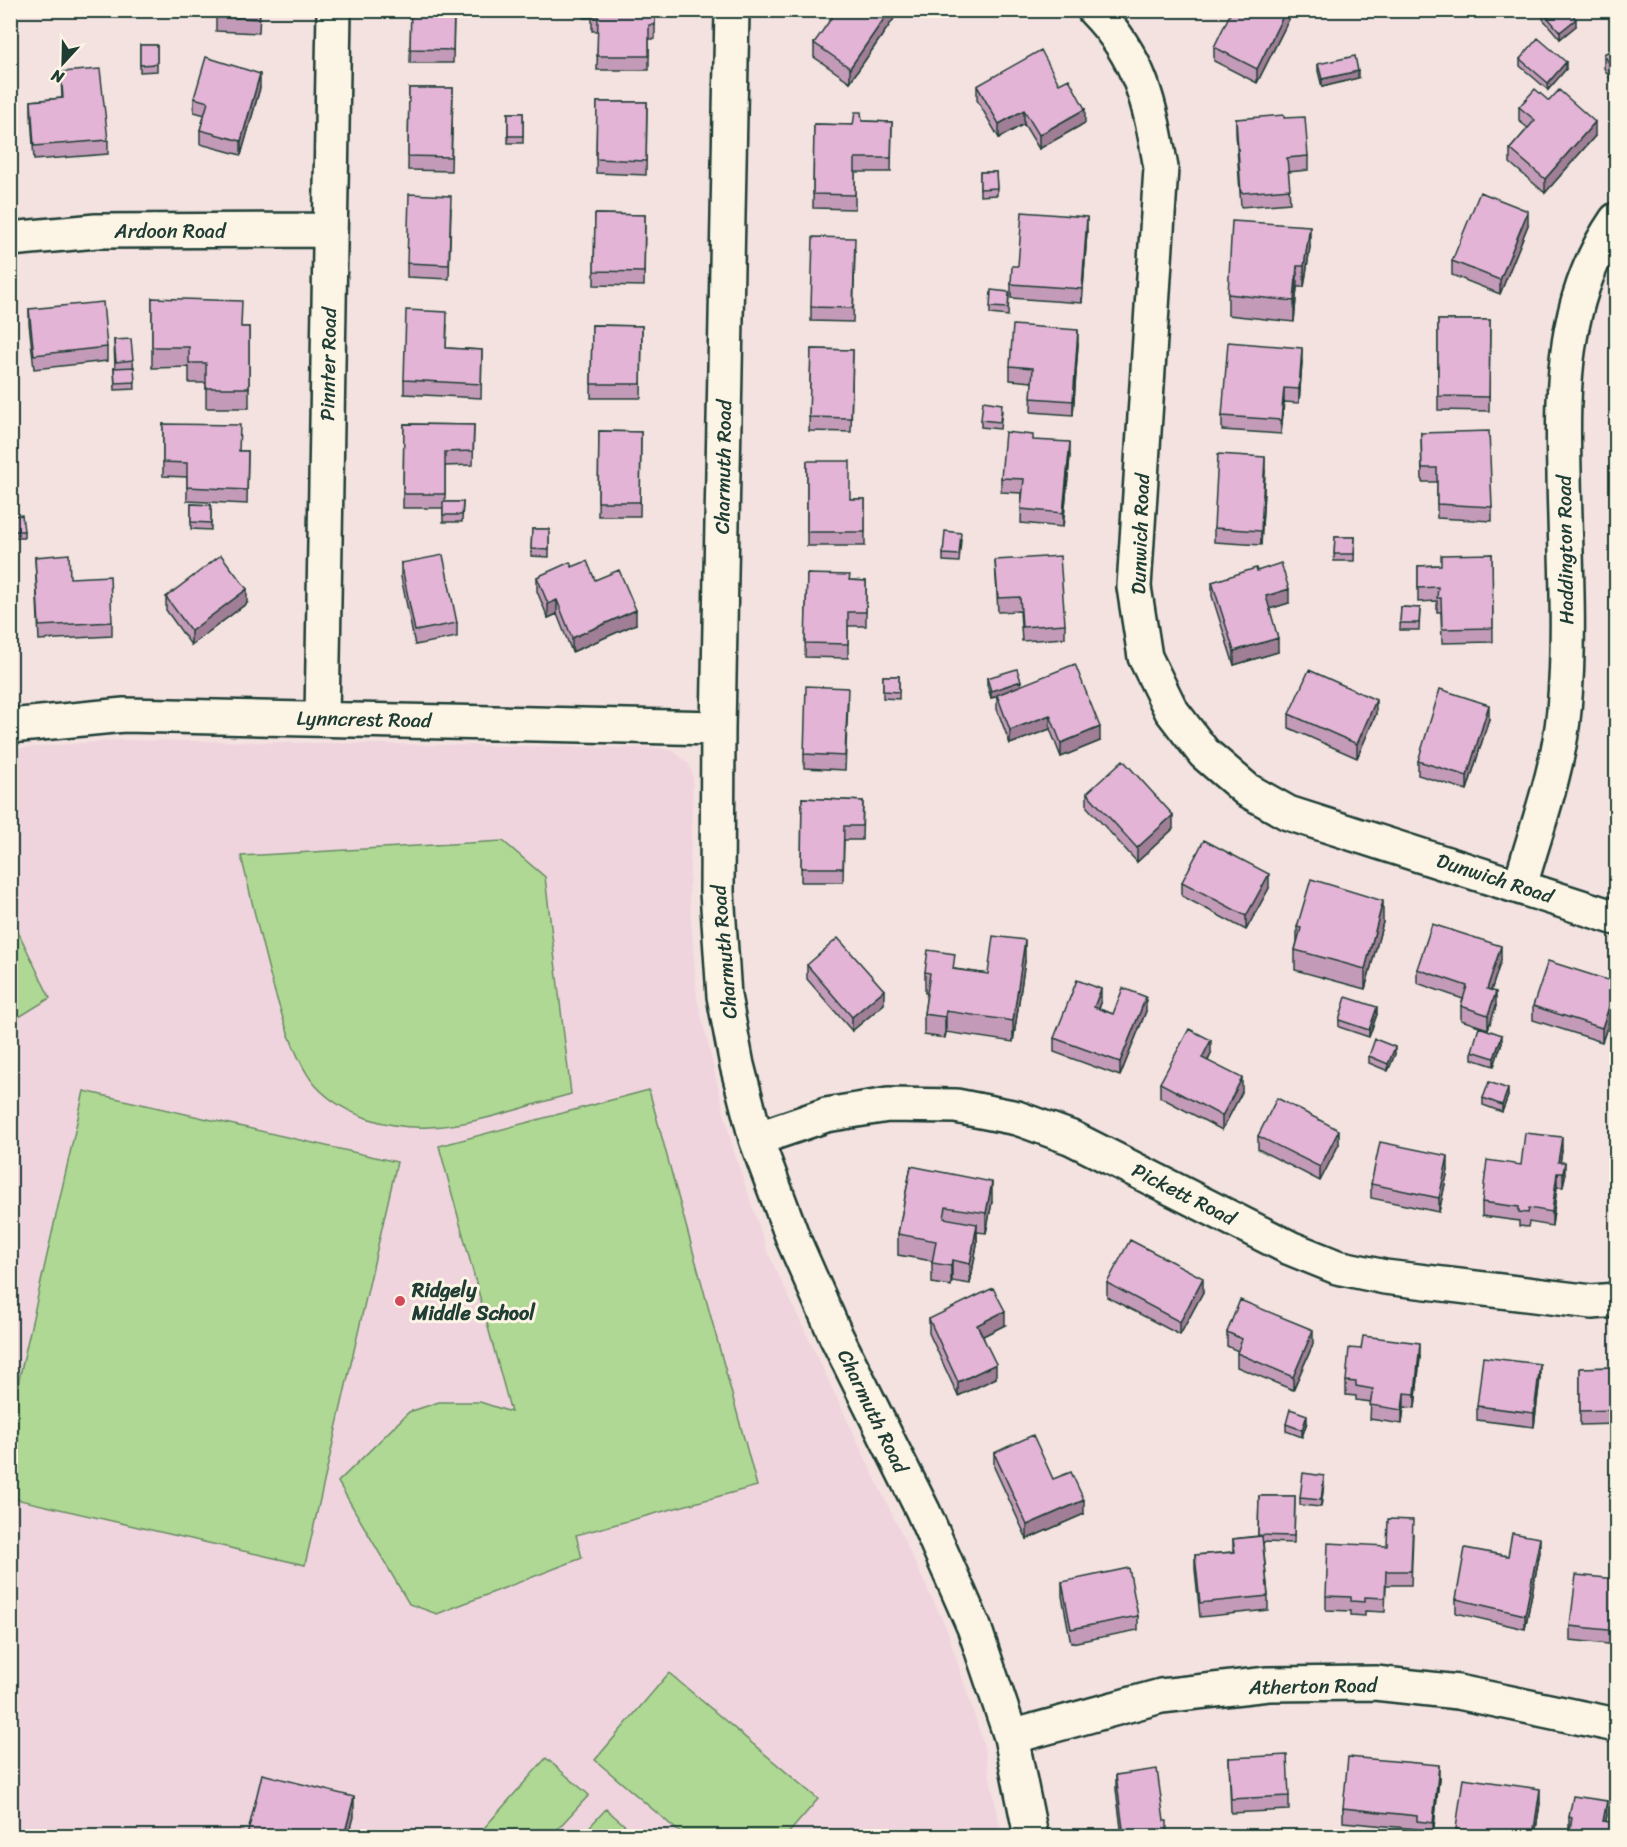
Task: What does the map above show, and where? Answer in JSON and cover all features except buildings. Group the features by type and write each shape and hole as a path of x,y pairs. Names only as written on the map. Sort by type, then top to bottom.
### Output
{"street":[{"name":"Pinnter Road","path":"322,718 334,10"},
{"name":"Charmuth Road","path":"732,10 718,728 717,892 724,996 737,1065 756,1139 794,1241 836,1336 923,1511 974,1627 1011,1737 1031,1836"},
{"name":"Dunwich Road","path":"1107,15 1136,64 1153,118 1161,168 1134,587 1146,657 1171,711 1204,753 1247,790 1288,813 1617,918"},
{"name":"Haddington Road","path":"1520,886 1549,781 1564,711 1566,652 1563,403 1569,336 1587,270 1617,220"},
{"name":"Ardoon Road","path":"10,239 96,231 330,230"},
{"name":"Lynncrest Road","path":"10,726 124,715 718,728"},
{"name":"Pickett Road","path":"756,1139 826,1115 888,1105 956,1106 1017,1118 1072,1138 1290,1248 1337,1267 1385,1277 1592,1302 1617,1300"},
{"name":"Atherton Road","path":"1011,1737 1161,1696 1268,1684 1375,1683 1458,1692 1617,1725"}],"shaded area":[{"name":"Ridgely Middle School","path":"121,740 658,748 674,751 690,765 693,779 689,891 697,998 733,1149 768,1253 947,1630 983,1742 1002,1836 11,1836 11,749"}],"green space":[{"path":"503,841 545,877 571,1094 483,1119 429,1127 383,1123 354,1113 340,1105 316,1086 303,1067 291,1042 271,977 241,856"},
{"path":"11,917 50,998 10,1022"},
{"path":"649,1090 757,1486 576,1535 582,1558 437,1614 409,1604 338,1482 409,1412 439,1402 480,1402 511,1412 439,1146"},
{"path":"84,1091 397,1162 305,1565 11,1498 11,1415"},
{"path":"669,1673 818,1799 786,1836 684,1836 595,1760"},
{"path":"546,1758 589,1795 551,1836 477,1836"},
{"path":"606,1809 637,1836 581,1836"}],"place":[{"name":"Ridgely Middle School","path":"400,1301"}]}
